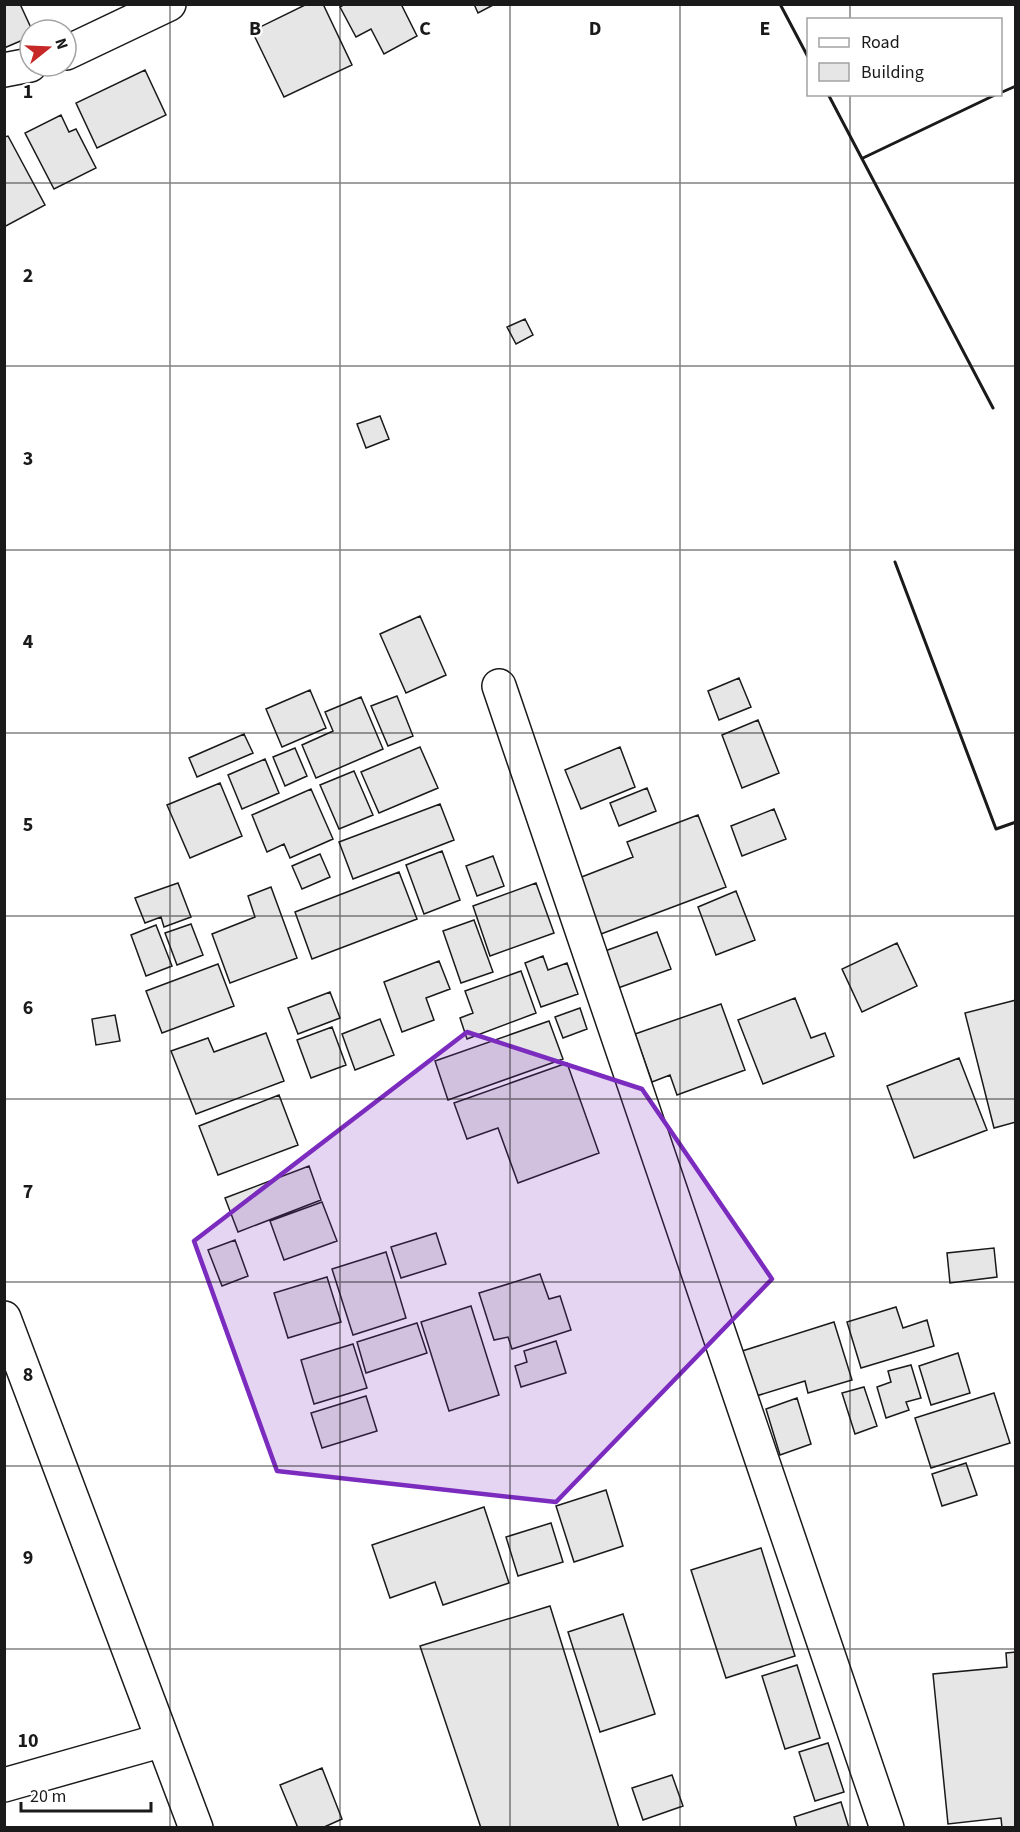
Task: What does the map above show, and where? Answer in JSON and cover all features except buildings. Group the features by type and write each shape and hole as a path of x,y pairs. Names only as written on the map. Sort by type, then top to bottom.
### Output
{"street":[{"path":"78,47 169,4"},
{"path":"499,686 887,1827"},
{"path":"4,1318 196,1827"},
{"path":"4,1785 163,1740"}],"highlighted area":[{"path":"467,1032 642,1089 772,1279 556,1502 277,1471 194,1241"}],"wall":[{"path":"780,4 807,55"},
{"path":"1002,92 1016,86"},
{"path":"829,96 993,408"},
{"path":"863,158 993,96"},
{"path":"895,562 996,829 1016,822"}]}
